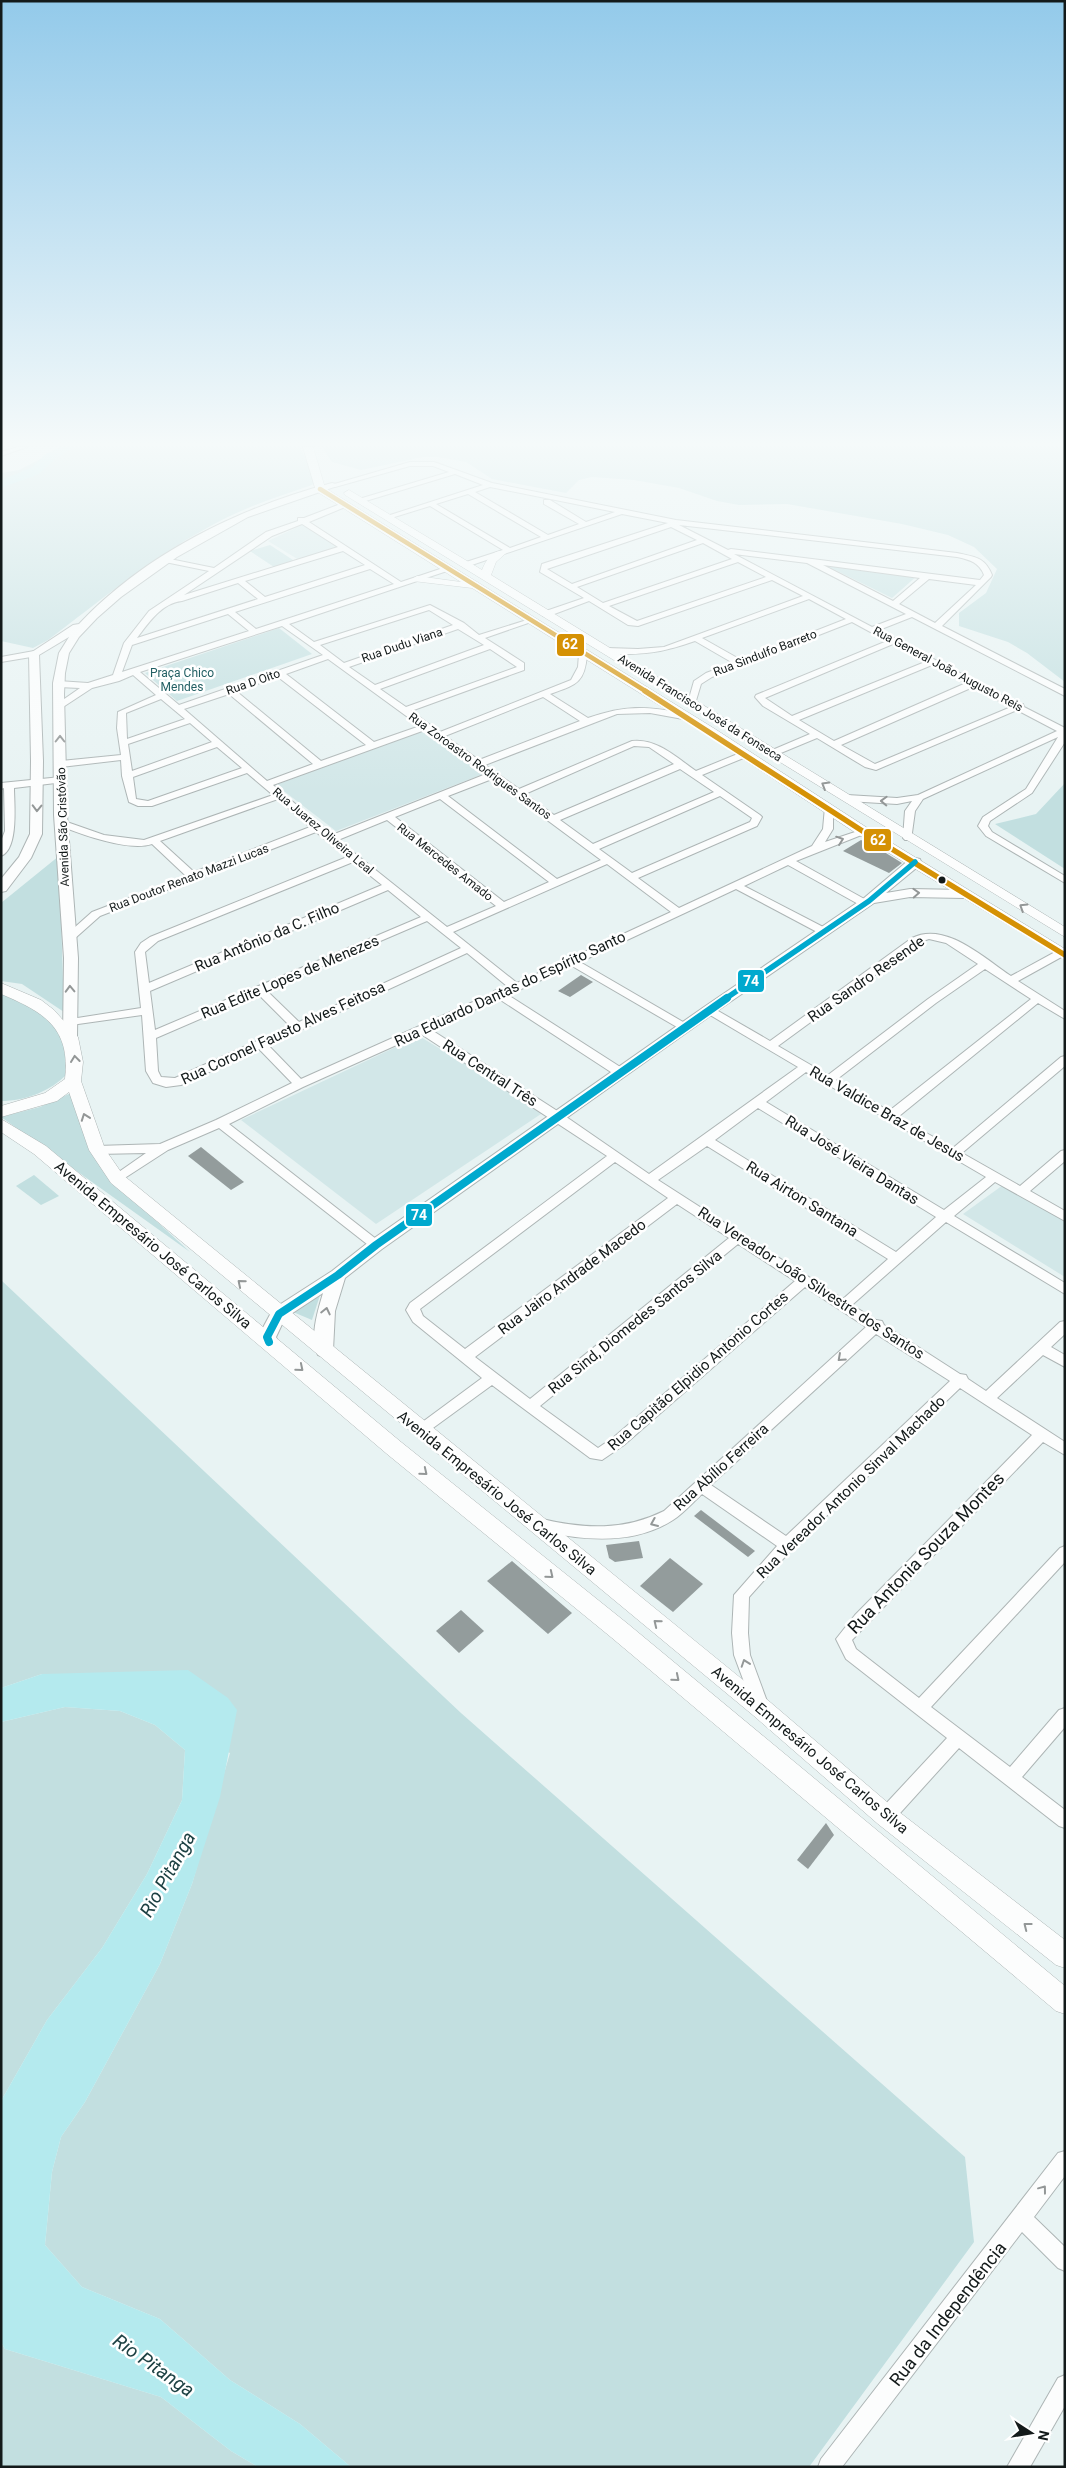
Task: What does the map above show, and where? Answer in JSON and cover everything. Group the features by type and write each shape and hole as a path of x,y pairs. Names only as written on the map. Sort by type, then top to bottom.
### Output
{"main road":[{"name":"Avenida Francisco José da Fonseca","path":"438,562 711,732 724,743 864,832 1063,954"},
{"name":"Avenida Francisco José da Fonseca","path":"461,562 692,702 743,736 1065,933"},
{"path":"485,576 491,562"},
{"path":"417,579 444,581 479,588"},
{"path":"497,600 509,591"},
{"path":"497,600 520,598"},
{"path":"711,732 724,734 731,732 732,728"},
{"path":"724,743 729,738 743,736"},
{"name":"Avenida Empresário José Carlos Silva","path":"1,988 36,1003 71,1030 75,1062 73,1082 97,1150 117,1179 762,1709 886,1816 1065,1956"},
{"path":"1,1112 51,1097 73,1082"},
{"name":"Avenida Empresário José Carlos Silva","path":"1,1124 40,1150 394,1448 620,1631 1065,2002"}],"street":[{"path":"1,660 34,654 83,624 120,593 165,562"},
{"path":"178,562 214,570"},
{"path":"116,679 128,643 146,618 226,562"},
{"path":"168,602 297,562"},
{"path":"364,562 400,585"},
{"path":"466,565 474,562"},
{"path":"557,562 543,567 543,570 588,599 631,623 640,624 772,577"},
{"path":"570,587 642,562"},
{"path":"602,606 730,562"},
{"name":"Rua General João Augusto Reis","path":"745,562 808,597 1020,706 1064,732"},
{"path":"811,562 1065,693"},
{"path":"882,562 927,576 982,583"},
{"path":"937,626 988,575 984,565 979,562"},
{"path":"128,643 370,566"},
{"path":"60,706 90,686 449,569"},
{"path":"894,604 927,576"},
{"path":"238,580 264,600"},
{"path":"607,651 659,651 808,597"},
{"path":"546,614 588,599"},
{"path":"312,645 426,607 433,607 520,663 521,667 404,711"},
{"path":"229,611 254,631"},
{"path":"874,630 913,614"},
{"name":"Rua Sindulfo Barreto","path":"692,702 697,683 700,680 853,619"},
{"path":"480,637 530,621"},
{"name":"Rua Zoroastro Rodrigues Santos","path":"282,622 518,793 677,912"},
{"name":"Avenida São Cristóvão","path":"71,1030 69,938 61,823 60,706 58,684 62,660 68,643 83,624"},
{"name":"Rua Dudu Viana","path":"343,666 461,625"},
{"path":"696,638 740,663"},
{"path":"894,641 760,695 761,700 868,765 880,766 1020,706"},
{"path":"47,645 62,642 68,643"},
{"path":"373,689 492,645"},
{"name":"Avenida São Cristóvão","path":"1,888 25,858 36,834 37,782 34,654"},
{"path":"438,736 545,695 575,680 582,667 583,654"},
{"name":"Rua D Oito","path":"177,709 329,656"},
{"path":"793,719 934,661"},
{"name":"Rua Juarez Oliveira Leal","path":"135,672 353,858 514,986"},
{"path":"279,673 373,746"},
{"path":"835,744 974,683"},
{"path":"58,684 90,686"},
{"path":"230,690 320,764"},
{"path":"545,695 587,721"},
{"path":"161,696 123,710 121,728 132,800 138,803 149,804 248,769"},
{"path":"478,764 587,721 626,710 655,711 683,716"},
{"path":"123,742 191,720"},
{"path":"267,784 425,727"},
{"path":"847,798 897,801 920,797 1064,732"},
{"path":"1064,732 1029,792 986,819 983,826 988,834 1065,880"},
{"path":"773,753 819,734"},
{"path":"127,776 218,743"},
{"path":"518,793 635,743 652,745 756,816 756,822 632,877"},
{"path":"695,775 743,755"},
{"path":"61,764 125,757"},
{"path":"553,819 681,765"},
{"path":"331,839 493,775"},
{"path":"1,853 10,831 5,785 61,780"},
{"path":"592,848 720,793"},
{"path":"61,823 86,834 114,841 155,841 279,796"},
{"path":"442,796 556,883"},
{"path":"908,838 910,811 920,797"},
{"path":"816,848 828,829 828,808"},
{"name":"Rua Mercedes Amado","path":"388,817 502,906"},
{"name":"Rua Doutor Renato Mazzi Lucas","path":"69,938 96,914 317,828"},
{"name":"Rua Eduardo Dantas do Espírito Santo","path":"117,1179 126,1170 164,1147 220,1123 299,1084 498,993 572,962 816,848 864,832"},
{"path":"155,841 192,876"},
{"name":"Rua Coronel Fausto Alves Feitosa","path":"353,858 148,942 140,952 150,1036 152,1071 157,1080 166,1083 177,1082 468,948"},
{"path":"447,932 608,860"},
{"path":"789,861 867,902 910,893 964,894"},
{"path":"269,1342 267,1337 269,1331 279,1314 709,1010 867,902 915,862"},
{"name":"Rua Antônio da C. Filho","path":"145,988 389,886"},
{"path":"737,886 823,931"},
{"name":"Rua Edite Lopes de Menezes","path":"150,1036 429,917"},
{"name":"Rua Sandro Resende","path":"771,1046 922,936 943,938 1065,1016"},
{"path":"1009,981 1063,954"},
{"path":"572,962 686,1028"},
{"path":"829,1080 932,1001 983,965"},
{"path":"260,990 296,1026"},
{"path":"498,993 621,1073"},
{"path":"890,1118 1036,999"},
{"name":"Rua Valdice Braz de Jesus","path":"709,1010 890,1118 1065,1216"},
{"path":"71,1030 147,1011"},
{"name":"Rua Central Três","path":"422,1029 558,1117"},
{"path":"260,1043 299,1084"},
{"path":"954,1153 1065,1060"},
{"path":"649,1180 806,1067"},
{"name":"Rua José Vieira Dantas","path":"759,1102 944,1217 1065,1289"},
{"name":"Rua Vereador João Silvestre dos Santos","path":"558,1117 649,1180 961,1379 1065,1449"},
{"path":"220,1123 376,1245"},
{"name":"Rua Airton Santana","path":"707,1140 896,1258"},
{"name":"Rua Eduardo Dantas do Espírito Santo","path":"97,1150 164,1147"},
{"path":"1022,1192 1065,1154"},
{"name":"Rua Capitão Elpidio Antonio Cortes","path":"614,1157 415,1306 414,1314 492,1378 592,1452 602,1454 805,1280"},
{"path":"844,1305 896,1258 995,1176"},
{"name":"Rua Jairo Andrade Macedo","path":"466,1356 677,1198"},
{"name":"Rua Sind, Diomedes Santos Silva","path":"531,1406 738,1238"},
{"path":"324,1350 325,1311 338,1274"},
{"name":"Rua Abílio Ferreira","path":"534,1522 565,1531 588,1534 618,1532 653,1524 669,1515 877,1325"},
{"path":"988,1398 1065,1326"},
{"path":"1041,1347 1065,1362"},
{"path":"422,1430 492,1378"},
{"name":"Rua Vereador Antonio Sinval Machado","path":"762,1709 742,1655 740,1634 742,1595 788,1545 961,1379"},
{"name":"Rua Antonia Souza Montes","path":"1042,1434 844,1639 851,1654 1065,1820"},
{"path":"700,1485 788,1545"},
{"path":"921,1707 1065,1552"},
{"path":"1012,1777 1065,1715"},
{"path":"886,1816 958,1738"},
{"name":"Rua da Independência","path":"829,2467 1065,2160"},
{"path":"1022,2218 1065,2261"},
{"path":"1018,2467 1062,2397"}],"shaded area":[{"path":"420,730 483,774 336,831 276,785"},
{"path":"419,1036 544,1112 376,1224 241,1120"},
{"path":"1003,1185 1065,1221 1065,1277 963,1214"}],"green space":[{"path":"1,562 152,562 48,640 33,648 1,641"},
{"path":"267,562 288,562 274,567"},
{"path":"990,562 1065,562 1065,682 1027,653 1008,642 959,626 959,613 986,593 997,569"},
{"path":"821,563 918,575 892,598"},
{"name":"Praça Chico Mendes","path":"279,628 312,654 177,701 145,673"},
{"path":"1065,783 1065,869 995,824 1036,814"},
{"path":"59,856 64,1012 22,984 1,981 1,903"},
{"path":"1,992 29,1006 50,1022 64,1043 67,1057 67,1074 61,1080 37,1094 10,1101 1,1101"},
{"path":"71,1093 115,1183 190,1252 1,1117 40,1107"},
{"path":"34,1175 59,1196 41,1205 16,1186"},
{"path":"1,1280 461,1713 965,2157 974,2242 809,2467 351,2467 300,2424 230,2380 160,2319 82,2287 45,2245 52,2172 61,2137 85,2102 160,1964 192,1884 230,1753 42,1674 1,1688"},
{"path":"322,1289 312,1320 293,1312"},
{"path":"65,1707 120,1711 155,1725 185,1750 182,1800 147,1874 102,1948 47,2020 1,2101 1,1722"},
{"path":"1,2342 5,2349 161,2397 231,2451 258,2467 1,2467"}],"water":[{"name":"Rio Pitanga","path":"188,1670 228,1698 237,1710 220,1797 192,1884 160,1964 85,2102 61,2137 52,2172 45,2245 82,2287 160,2319 230,2380 300,2424 351,2467 258,2467 231,2451 161,2397 5,2349 1,2342 1,2101 47,2020 102,1948 147,1874 182,1800 185,1750 155,1725 120,1711 65,1707 1,1722 1,1688 42,1674"}],"building":[{"path":"861,840 902,863 889,873 843,851"},
{"path":"581,975 593,982 570,997 558,991"},
{"path":"201,1147 244,1182 231,1190 188,1156"},
{"path":"701,1510 755,1551 748,1557 694,1516"},
{"path":"639,1541 643,1558 615,1562 609,1558 606,1545"},
{"path":"670,1558 703,1584 673,1612 640,1586"},
{"path":"512,1561 572,1613 548,1634 487,1581"},
{"path":"461,1610 484,1631 459,1653 436,1631"},
{"path":"826,1823 834,1835 808,1869 797,1860"}],"transit line":[{"name":"62","path":"438,562 711,732 864,832 1065,955"},
{"name":"74","path":"269,1342 267,1337 279,1314 338,1275 376,1245 709,1010 869,901 915,862"}]}
